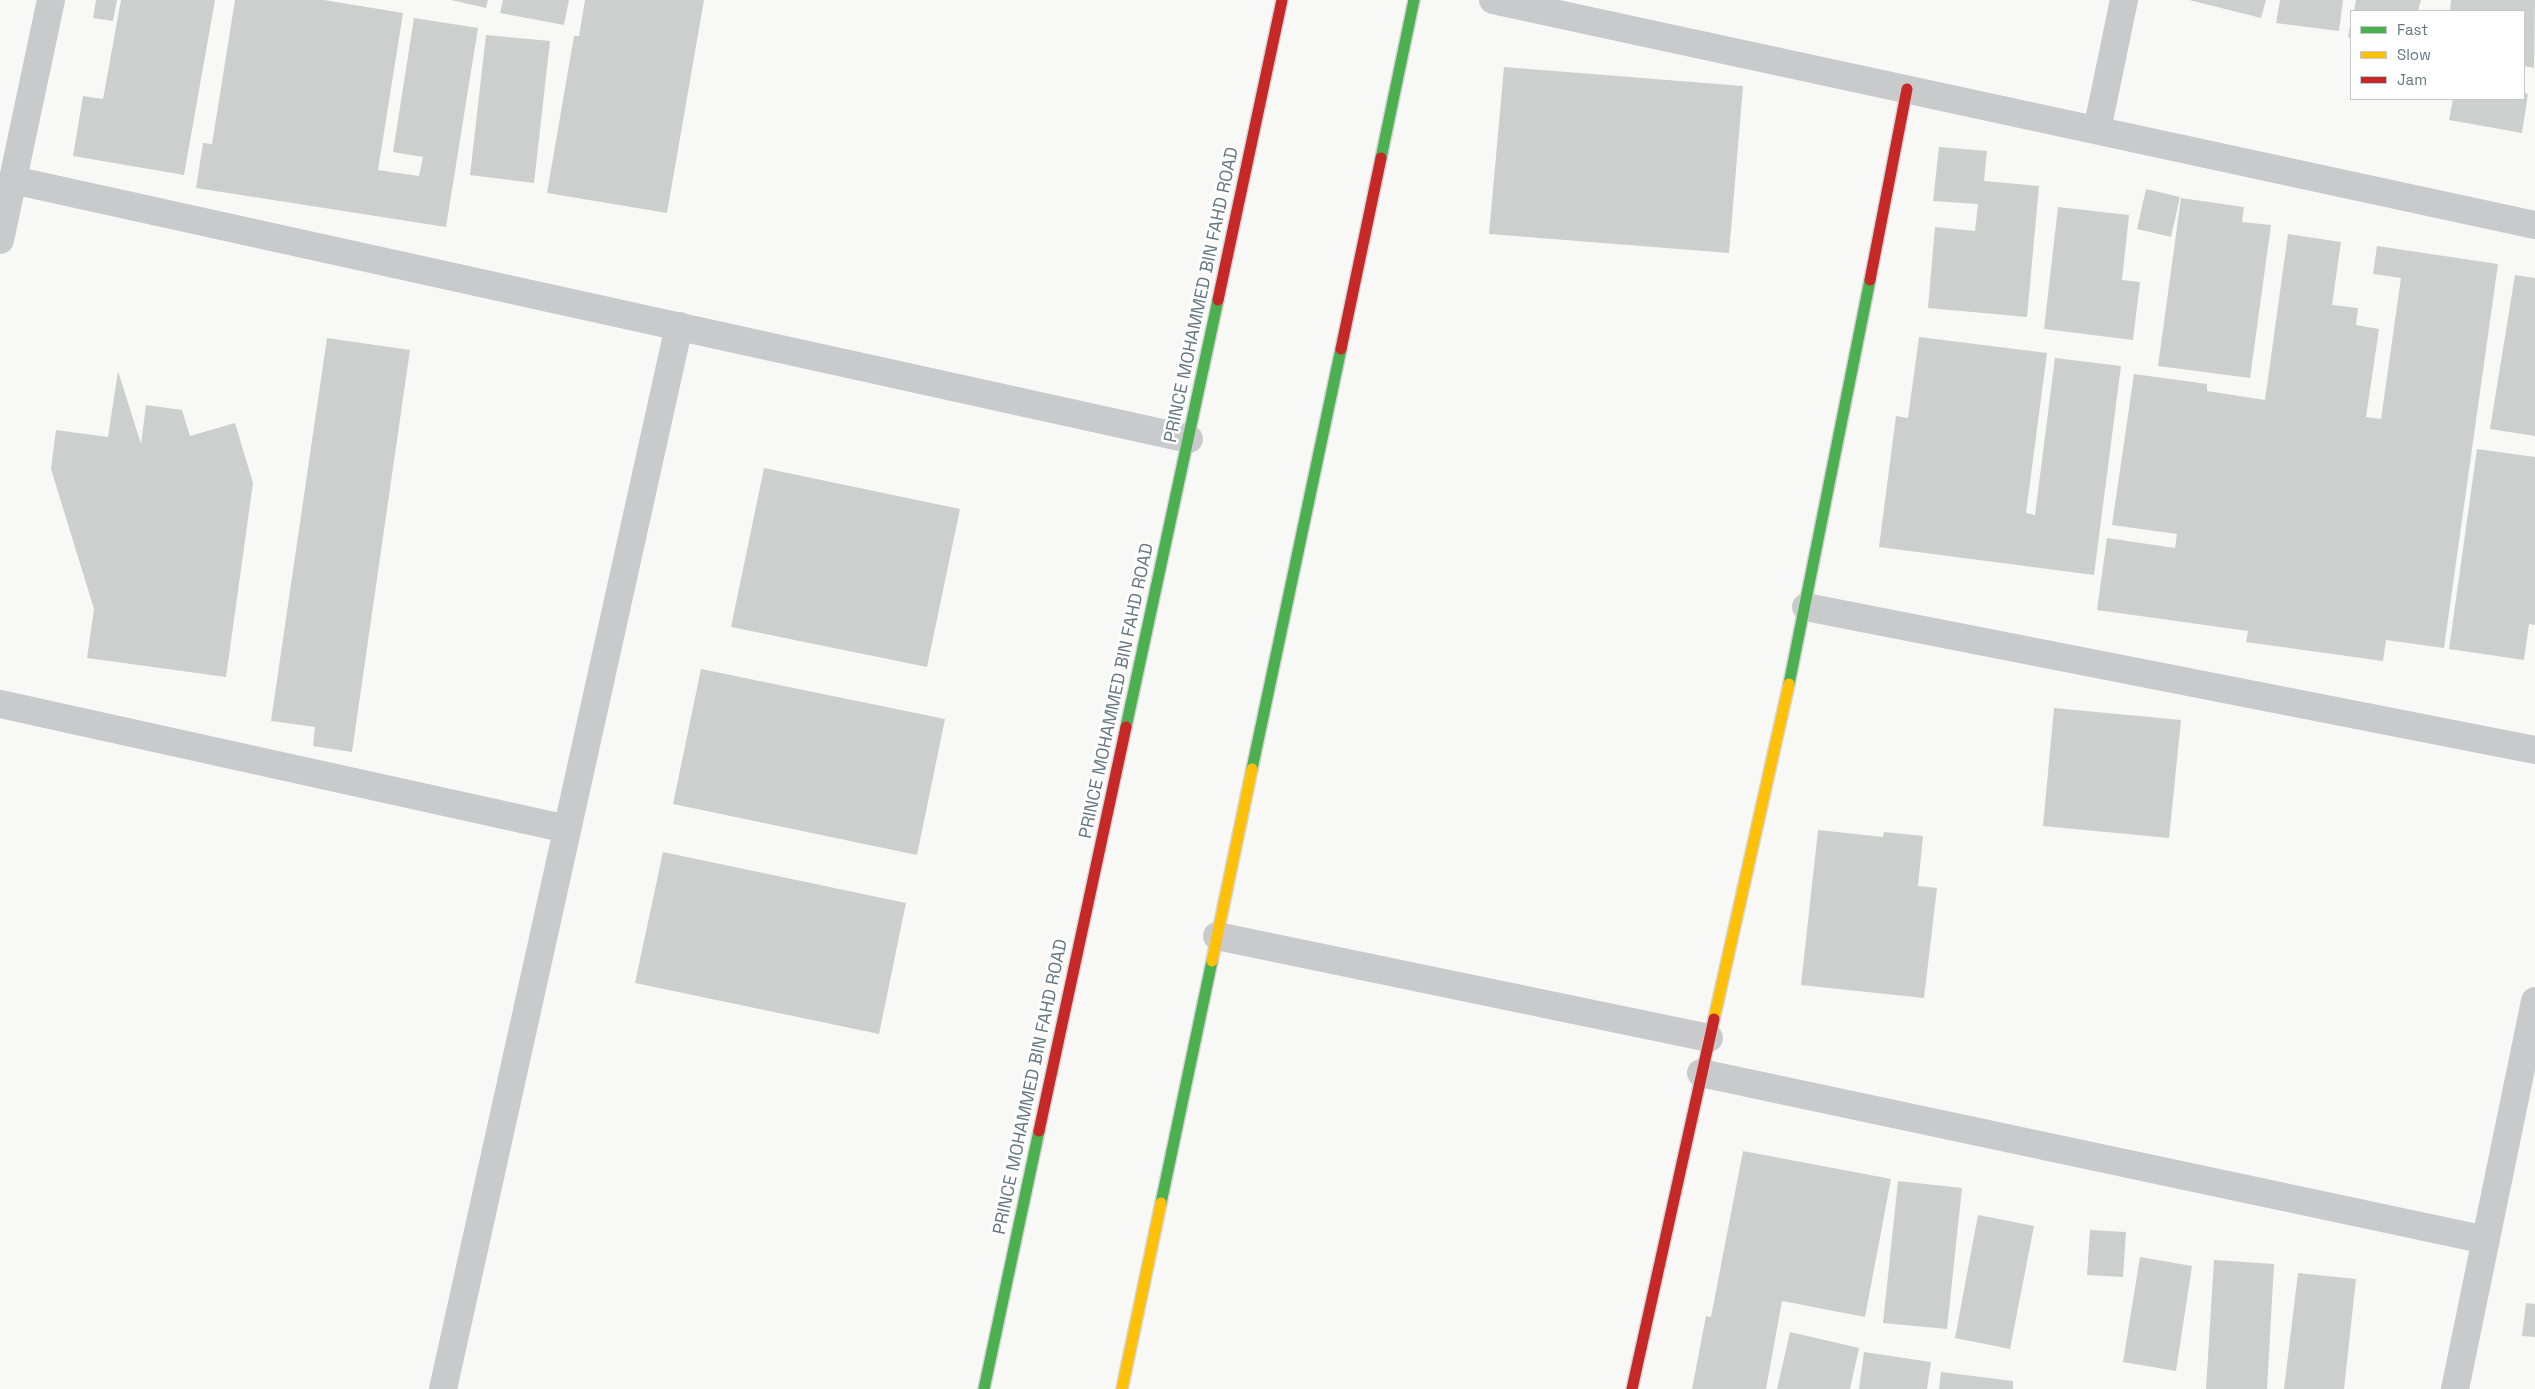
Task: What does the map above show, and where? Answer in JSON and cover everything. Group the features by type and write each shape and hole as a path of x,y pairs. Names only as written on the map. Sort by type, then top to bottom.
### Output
{"street":[{"path":"0,240 51,0"},
{"name":"PRINCE MOHAMMED BIN FAHD ROAD","path":"984,1389 1282,0"},
{"path":"1122,1389 1414,0"},
{"path":"1493,0 2535,225"},
{"path":"2097,130 2124,0"},
{"path":"1632,1389 1806,607 1907,89"},
{"path":"13,180 1189,439"},
{"path":"443,1389 679,326"},
{"path":"1806,607 2535,750"},
{"path":"0,704 567,829"},
{"path":"1217,936 1710,1038"},
{"path":"2456,1389 2535,1000"},
{"path":"1701,1073 2486,1240"}],"building":[{"path":"96,0 117,0 113,21 93,18"},
{"path":"121,0 215,0 184,175 73,156 83,96 103,99"},
{"path":"235,0 324,0 403,13 378,170 419,176 423,157 393,152 414,18 478,28 446,227 196,188 203,143 212,144"},
{"path":"451,0 488,0 486,8"},
{"path":"503,0 569,0 564,25 500,13"},
{"path":"585,0 704,0 667,213 547,193 574,36 579,36"},
{"path":"2189,0 2266,0 2261,18"},
{"path":"2280,0 2343,0 2339,31 2276,23"},
{"path":"2356,0 2421,0 2418,10 2354,10"},
{"path":"2451,0 2535,0 2534,68 2525,66 2525,10 2450,10"},
{"path":"486,35 550,41 534,183 470,175"},
{"path":"1504,67 1743,86 1729,253 1489,234"},
{"path":"2525,93 2528,94 2522,133 2449,120 2453,100 2525,100"},
{"path":"1939,147 1987,151 1984,181 2039,186 2027,317 1928,308 1935,227 1975,231 1978,204 1933,201"},
{"path":"2146,189 2180,197 2171,237 2137,229"},
{"path":"2181,198 2244,207 2242,222 2271,225 2250,378 2158,366"},
{"path":"2058,207 2129,215 2122,280 2140,282 2133,340 2044,329"},
{"path":"2288,234 2341,242 2332,305 2358,308 2356,325 2379,329 2366,417 2381,419 2401,278 2373,274 2377,246 2498,264 2444,648 2386,640 2383,661 2246,642 2248,631 2097,610 2107,538 2175,548 2177,534 2112,525 2134,374 2207,384 2207,391 2265,400"},
{"path":"2515,275 2535,278 2535,436 2490,429"},
{"path":"1919,337 2047,353 2026,513 2035,515 2055,358 2121,366 2094,575 1879,547 1896,416 1908,418"},
{"path":"327,338 410,350 352,752 313,746 315,727 271,721"},
{"path":"118,371 141,444 146,405 182,410 190,436 235,423 253,483 226,677 87,658 94,609 51,469 56,430 108,437"},
{"path":"2477,449 2535,457 2535,625 2529,624 2524,660 2449,649"},
{"path":"764,468 960,509 927,667 731,627"},
{"path":"701,669 945,719 917,855 673,804"},
{"path":"2054,708 2181,720 2169,838 2043,826"},
{"path":"1818,830 1883,837 1884,832 1923,836 1918,886 1937,888 1924,998 1801,985"},
{"path":"663,852 906,903 879,1034 635,983"},
{"path":"1743,1151 1891,1179 1865,1317 1782,1301 1766,1389 1692,1389 1706,1316 1711,1317"},
{"path":"1898,1181 1962,1188 1947,1329 1883,1323"},
{"path":"1978,1215 2034,1226 2010,1349 1955,1338"},
{"path":"2090,1230 2126,1232 2123,1277 2087,1275"},
{"path":"2140,1257 2192,1266 2176,1371 2123,1362"},
{"path":"2214,1260 2274,1264 2267,1389 2206,1389"},
{"path":"2298,1273 2356,1279 2344,1389 2284,1389"},
{"path":"2526,1303 2535,1304 2535,1337 2522,1336"},
{"path":"1790,1332 1859,1348 1850,1389 1777,1389"},
{"path":"1864,1352 1931,1362 1927,1389 1859,1389"},
{"path":"1941,1372 2013,1381 2013,1389 1939,1389"}],"traffic: fast":[{"path":"1381,158 1414,0"},
{"path":"1789,684 1870,280"},
{"path":"1126,727 1218,300"},
{"path":"1252,769 1341,349"},
{"path":"1161,1203 1212,961"},
{"path":"984,1389 1039,1131"}],"traffic: slow":[{"path":"1714,1019 1789,684"},
{"path":"1212,961 1252,769"},
{"path":"1122,1389 1161,1203"}],"traffic: jam":[{"path":"1218,300 1282,0"},
{"path":"1870,280 1907,89"},
{"path":"1341,349 1381,158"},
{"path":"1039,1131 1126,727"},
{"path":"1632,1389 1714,1019"}]}
